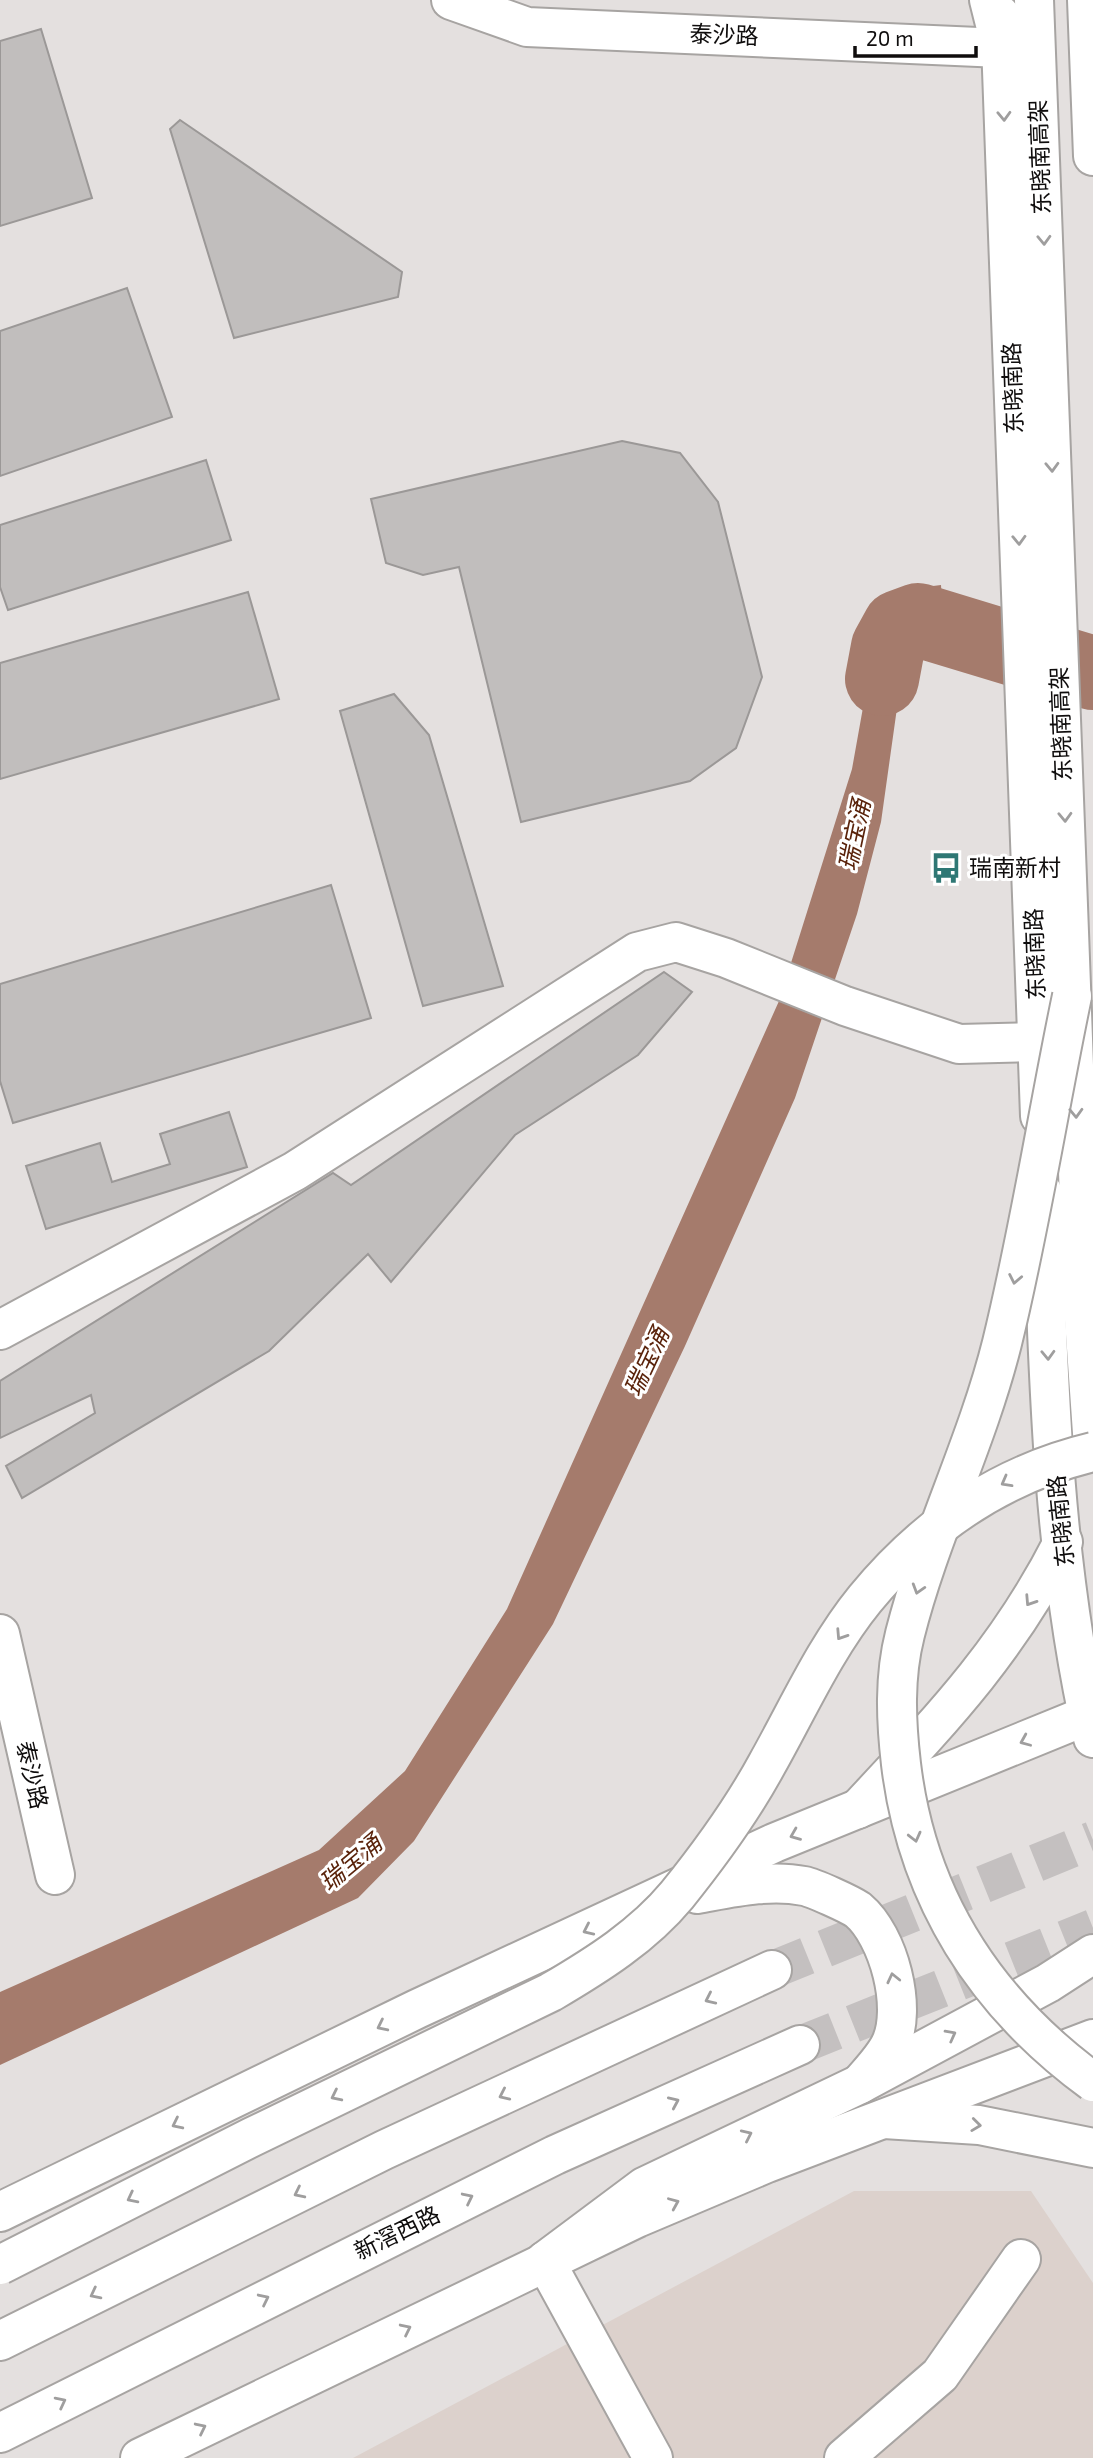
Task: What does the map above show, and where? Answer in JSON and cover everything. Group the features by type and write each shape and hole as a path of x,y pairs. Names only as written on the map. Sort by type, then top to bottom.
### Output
{"main road":[{"name":"泰沙路","path":"451,0 527,27 1001,48"},
{"path":"989,0 1001,48"},
{"name":"东晓南路","path":"1000,0 1049,1386 1063,1542 1091,1722"},
{"name":"东晓南高架","path":"1034,0 1083,1305 1093,1449"},
{"path":"1087,0 1093,156"},
{"path":"0,1330 295,1171 637,952 676,942 726,958 845,1006 959,1044 1038,1042"},
{"path":"1072,996 1002,1343 969,1453 920,1581 904,1638 897,1689 905,1799 918,1852 946,1916 970,1957 1016,2016 1055,2054 1093,2082"},
{"path":"0,2265 252,2137 551,1992 596,1966 648,1924 675,1897 707,1855 766,1766 838,1640 864,1601 895,1566 969,1503 1016,1477 1093,1449"},
{"path":"859,1810 958,1703 987,1667 1040,1586 1063,1542"},
{"name":"泰沙路","path":"0,1634 55,1875"},
{"path":"0,2212 379,2027 774,1843 1091,1722"},
{"path":"645,1903 752,1884 805,1886 858,1910 881,1944 895,1980 895,2020 890,2045 860,2084"},
{"path":"545,2261 644,2186 860,2084 1048,1983 1093,1954"},
{"path":"0,2342 384,2150 772,1970"},
{"path":"140,2458 545,2261 755,2168 1093,2039"},
{"name":"新滘西路","path":"0,2433 176,2342 555,2155 800,2045"},
{"path":"884,2119 979,2124 1093,2148"},
{"path":"844,2458 940,2375 1021,2259"},
{"path":"545,2261 653,2458"}],"shaded area":[{"path":"854,2191 1031,2191 1093,2283 1093,2458 353,2458"}],"water":[{"path":"941,585 945,649 905,651 881,822 857,914 795,1098 685,1346 553,1624 414,1841 358,1898 0,2065 0,1992 319,1850 405,1771 507,1609 779,1001 852,769 879,618 901,590"}],"building":[{"path":"41,29 92,198 0,226 0,41"},
{"path":"180,120 402,272 398,297 234,338 170,129"},
{"path":"127,288 172,417 0,476 0,331"},
{"path":"622,441 680,453 718,502 762,677 736,748 690,781 521,822 459,567 423,575 386,563 371,499"},
{"path":"206,460 231,540 8,610 0,587 0,525"},
{"path":"248,592 279,699 0,779 0,663"},
{"path":"394,694 429,735 503,986 423,1006 340,711"},
{"path":"331,885 371,1018 13,1123 0,1081 0,984"},
{"path":"664,972 692,992 638,1055 515,1135 391,1282 368,1254 269,1351 22,1498 6,1466 95,1413 91,1395 0,1438 0,1381 333,1173 351,1185"},
{"path":"229,1112 247,1167 46,1229 26,1166 100,1143 112,1182 170,1164 160,1134"}],"waterway":[{"name":"瑞宝涌","path":"882,679 888,647 899,627 918,620 1093,673"}],"tunnel":[{"path":"772,1970 1093,1840"},
{"path":"800,2045 1093,1928"}],"place":[{"name":"瑞南新村","path":"946,868"}]}
